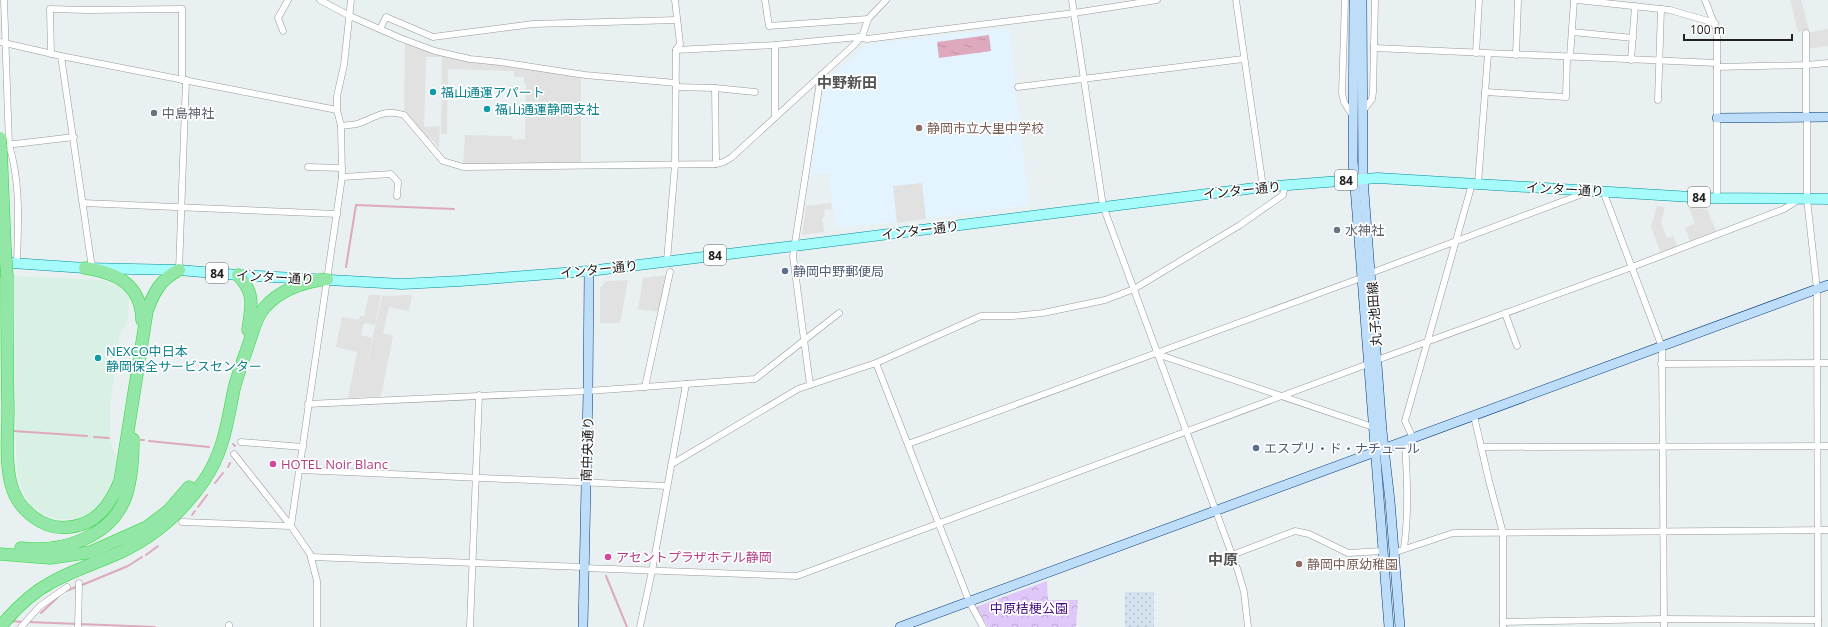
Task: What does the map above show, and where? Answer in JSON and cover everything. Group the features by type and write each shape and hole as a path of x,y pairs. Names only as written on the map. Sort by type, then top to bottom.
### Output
{"highway":[{"path":"3,144 7,278 9,465 11,484 17,499 25,510 38,520 52,526 65,528 90,522 101,513 115,493 120,481 147,312 152,298 163,280 179,270"},
{"path":"88,268 108,273 122,280 132,288 138,297 142,308 143,339"},
{"path":"238,275 247,286 251,296 252,306 244,358"},
{"path":"0,554 50,558 90,552 147,527 168,511 189,488 208,462 256,323 264,308 284,292 298,285 308,281 327,279"},
{"path":"3,623 31,596 51,582 123,551 155,532 173,518 190,500 215,464 224,441 234,389"},
{"path":"0,546 27,549 50,548 70,544 86,539 110,522 125,498 129,484 132,468 135,392"}],"main road":[{"name":"インター通り","path":"15,263 88,268 179,270 238,275 402,284 589,271 1103,206 1263,187 1359,179 1591,190 1717,198 1828,199"}],"street":[{"path":"4,0 3,144 16,166 18,196 15,263"},
{"path":"283,31 278,18 288,0"},
{"path":"320,0 350,16 435,51 470,59 585,75 755,92"},
{"path":"291,526 342,177 341,126 337,110 337,96 344,65 351,0"},
{"path":"667,261 675,165 676,50 680,44 675,0"},
{"path":"765,0 769,26 868,18"},
{"path":"341,126 357,124 380,113 399,113 404,115 443,161 463,166 716,164 724,162 732,157 854,45 863,34 868,18 886,0"},
{"path":"1072,0 1103,206 1232,555 1244,592 1248,627"},
{"path":"676,50 775,45 860,38 867,39 1074,13 1157,0"},
{"path":"1236,0 1243,59 1263,187"},
{"path":"1345,0 1342,93 1344,102 1353,117"},
{"name":"丸子池田線","path":"1354,0 1359,110 1353,117 1371,273 1384,448 1390,501 1400,627"},
{"name":"丸子池田線","path":"1362,0 1359,110 1361,278 1389,627"},
{"path":"1359,110 1364,109 1372,99 1375,0"},
{"path":"1476,53 1479,0"},
{"path":"1516,55 1518,0"},
{"path":"1485,92 1566,96 1576,0 1661,9 1715,23"},
{"path":"1705,0 1717,31 1717,198"},
{"path":"1631,60 1635,6"},
{"path":"51,54 50,8 87,10 182,9 184,80 179,270"},
{"path":"1658,100 1661,9"},
{"path":"380,29 386,17 432,37 532,24 677,20"},
{"path":"1572,32 1633,38"},
{"path":"1806,33 1806,117 1803,199 1817,289 1819,446 1818,627"},
{"path":"3,42 60,56 337,110"},
{"path":"775,45 775,118"},
{"path":"1374,48 1717,65 1806,65 1828,63"},
{"path":"1404,548 1408,520 1409,439 1405,421 1426,343 1475,184 1488,54"},
{"path":"60,56 74,137 83,203 88,268"},
{"path":"1018,87 1243,59"},
{"path":"810,385 793,256 821,75"},
{"path":"715,88 716,164"},
{"path":"1717,118 1828,117"},
{"path":"3,144 74,137"},
{"path":"308,168 342,168"},
{"path":"342,177 391,174 398,182 397,196"},
{"path":"672,464 798,389 876,363 981,316 1043,313 1105,300 1134,289 1240,225 1283,195 1284,185"},
{"path":"1371,273 1591,190"},
{"path":"1603,191 1662,347 1662,531 1664,627"},
{"path":"1377,360 1632,267 1784,209 1803,199"},
{"path":"83,203 337,214"},
{"name":"南中央通り","path":"583,627 589,271"},
{"path":"645,387 670,272"},
{"path":"908,444 1361,278"},
{"path":"900,627 1216,512 1384,448 1828,285"},
{"path":"308,404 588,391 755,379 839,312"},
{"path":"1505,313 1516,346"},
{"path":"1157,354 1373,428"},
{"path":"876,363 940,523 969,601 983,627"},
{"path":"1661,364 1828,363"},
{"path":"311,557 797,576 1368,364"},
{"path":"640,627 652,571 686,384"},
{"path":"470,627 479,395"},
{"path":"1474,416 1504,533 1503,624 1664,619 1818,620"},
{"path":"241,442 303,447"},
{"path":"1481,447 1828,446"},
{"path":"234,454 304,543 311,557 317,581 317,627"},
{"path":"300,470 668,486"},
{"path":"182,522 291,526"},
{"path":"1393,553 1404,548 1453,533 1828,530"},
{"path":"1232,555 1295,531 1309,534 1348,554 1383,551"},
{"path":"78,627 79,583"},
{"path":"21,626 40,606 67,587"}],"shaded area":[{"path":"1790,0 1801,0 1809,29 1798,32"},
{"name":"静岡市立大里中学校","path":"1009,28 1029,205 926,219 836,228 828,172 810,175 824,85 831,76 867,44"},
{"path":"1828,29 1828,46 1806,49 1806,33"},
{"path":"405,41 429,50 581,76 581,163 474,165 463,163 465,135 512,136 513,140 525,139 526,83 524,83 524,77 514,77 514,71 448,69 447,134 441,134 442,57 426,57 424,127 440,126 439,148 430,138 424,140 404,115"},
{"path":"922,183 926,219 897,223 893,186"},
{"path":"831,203 832,209 824,210 825,217 822,218 824,232 802,235 806,206"},
{"path":"1657,206 1665,207 1661,222 1667,238 1673,236 1677,246 1661,253 1651,227"},
{"path":"1689,208 1707,209 1716,231 1690,241 1685,228 1695,223"},
{"path":"666,275 659,312 638,309 643,278"},
{"path":"14,276 102,280 118,286 129,295 128,321 120,333 110,407 110,442 116,457 114,482 101,505 88,515 78,519 56,519 42,513 30,504 18,477 16,455"},
{"path":"628,280 620,323 600,323 600,288 606,281"},
{"path":"369,295 381,295 375,325 364,323 361,335 372,338 365,372 382,296 412,295 409,311 389,307 383,333 393,336 381,396 348,398 357,352 336,347 342,317 359,320 360,316 364,316"},
{"path":"1125,592 1154,592 1154,627 1125,627"}],"green space":[{"name":"中原桔梗公園","path":"1047,581 1048,600 1078,600 1076,627 988,627 976,607"}],"water":[{"path":"989,35 991,51 939,58 937,42"}],"waterway":[{"path":"346,267 356,205 454,209"},
{"path":"14,431 87,436"},
{"path":"94,437 109,438"},
{"path":"149,441 209,447"},
{"path":"228,467 230,463"},
{"path":"215,483 223,473"},
{"path":"198,507 207,495"},
{"path":"192,515 195,511"},
{"path":"146,555 158,546"},
{"path":"82,585 128,566 142,557"},
{"path":"606,576 627,627"},
{"path":"66,591 76,587"},
{"path":"41,613 58,597"},
{"path":"10,621 24,622"},
{"path":"28,622 155,627"}],"place":[{"name":"福山通運アパート","path":"433,92"},
{"name":"福山通運静岡支社","path":"487,109"},
{"name":"中島神社","path":"154,113"},
{"name":"静岡市立大里中学校","path":"919,128"},
{"name":"水神社","path":"1337,230"},
{"name":"静岡中野郵便局","path":"785,271"},
{"name":"NEXCO中日本 静岡保全サービスセンター","path":"98,358"},
{"name":"エスプリ・ド・ナチュール","path":"1256,448"},
{"name":"HOTEL Noir Blanc","path":"273,464"},
{"name":"アセントプラザホテル静岡","path":"608,557"},
{"name":"静岡中原幼稚園","path":"1299,564"}],"district":[{"name":"中野新田","path":"847,82"},
{"name":"中原","path":"1223,559"}]}
